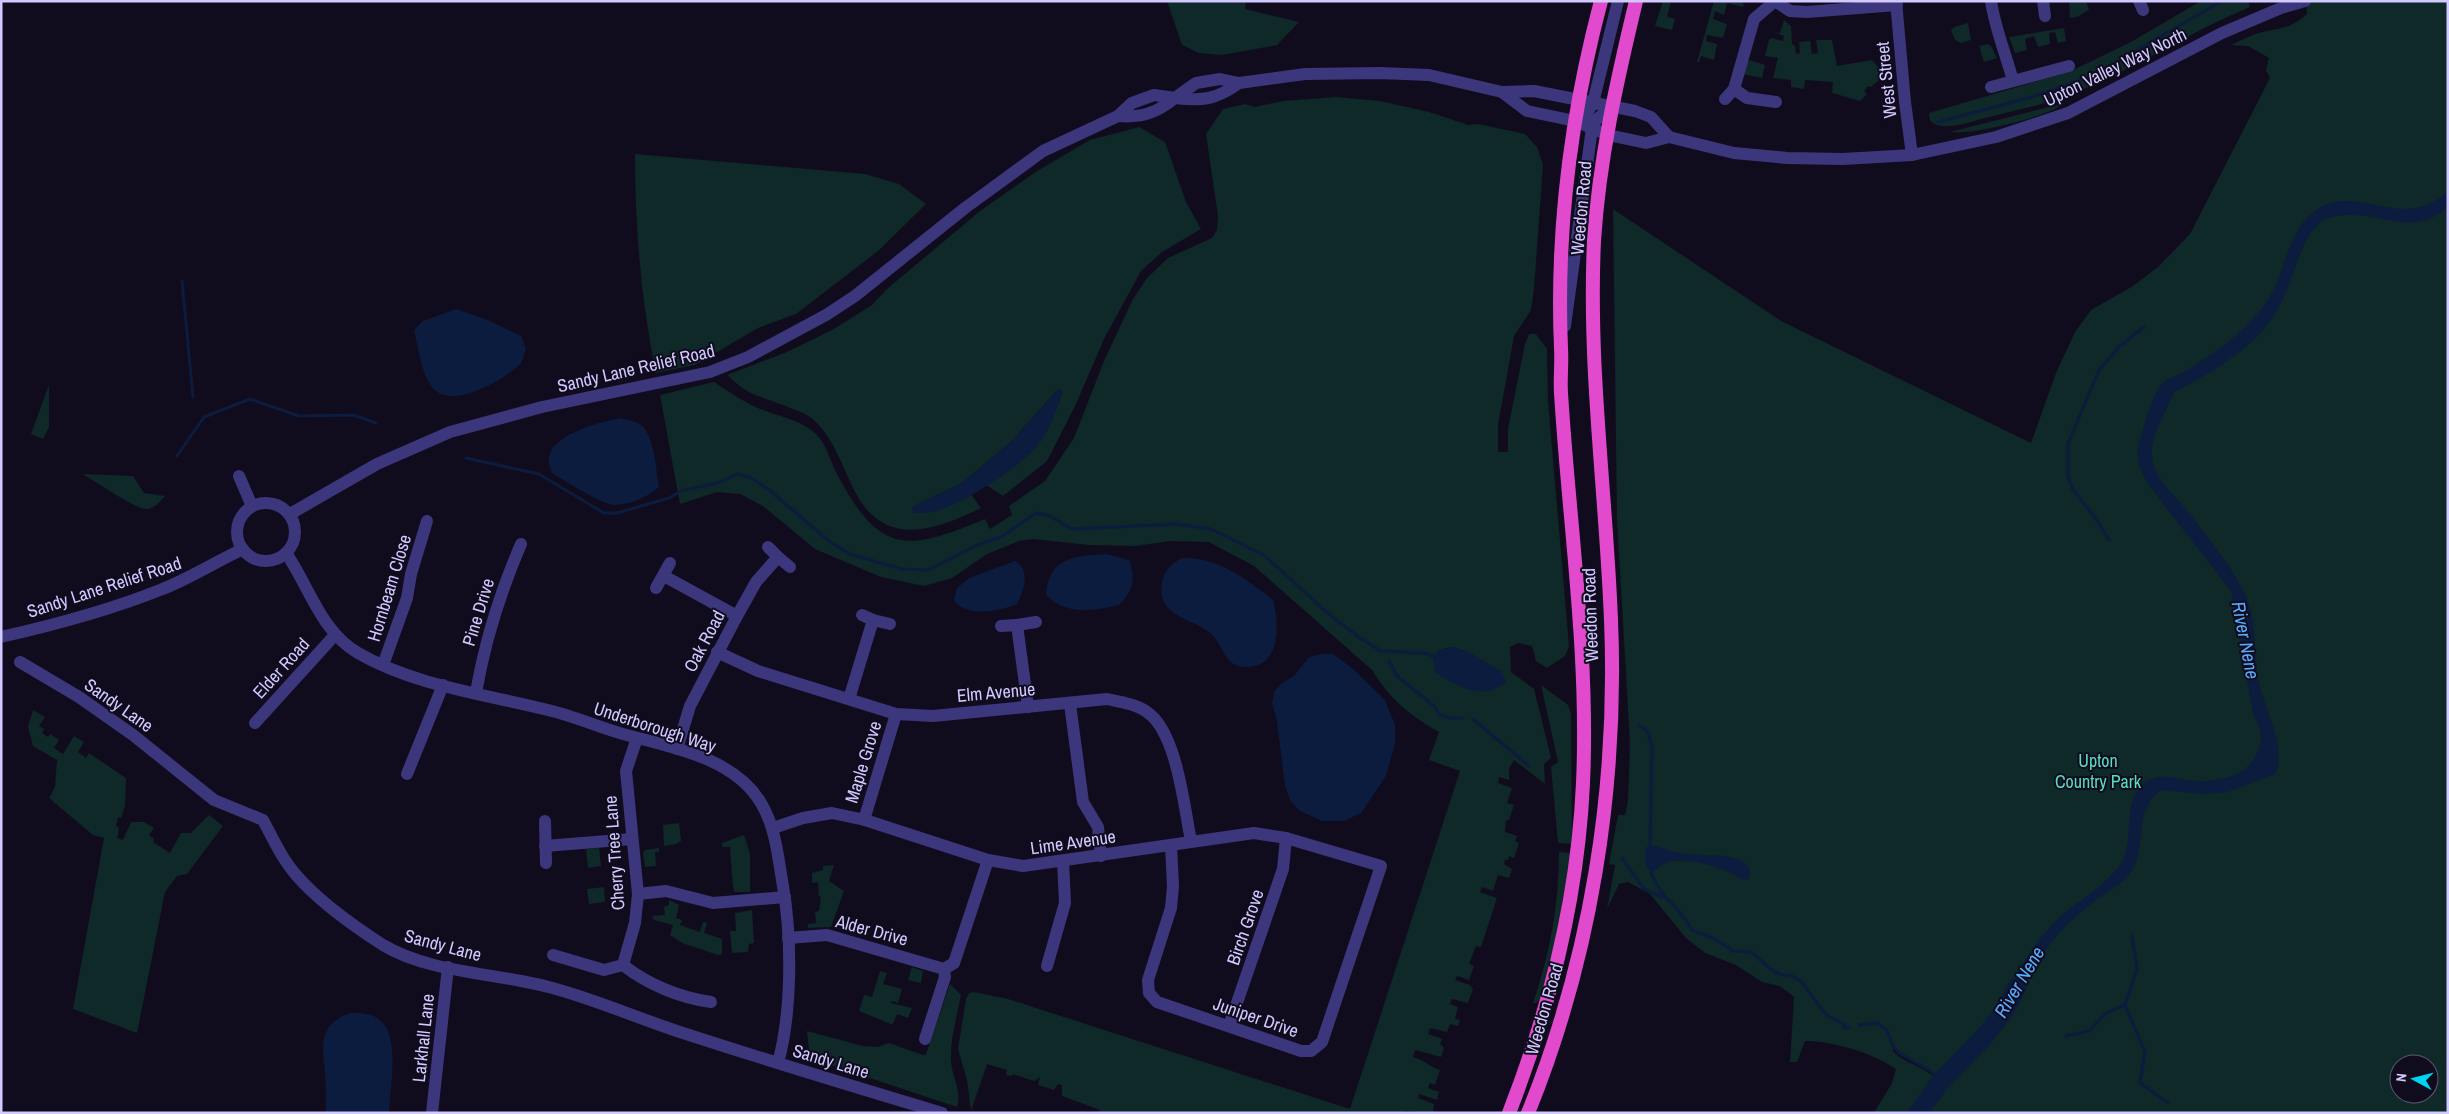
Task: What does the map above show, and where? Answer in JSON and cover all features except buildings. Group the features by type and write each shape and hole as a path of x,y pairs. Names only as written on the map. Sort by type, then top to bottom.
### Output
{"highway":[{"name":"Weedon Road","path":"1509,1113 1530,1060 1558,960 1575,861 1583,785 1584,730 1578,619 1560,390 1559,309 1561,246 1575,121 1586,101 1602,1"},
{"name":"Weedon Road","path":"1528,1113 1547,1066 1575,971 1590,900 1608,783 1611,723 1611,621 1594,364 1594,292 1598,196 1612,107 1636,1"}],"street":[{"name":"Weedon Road","path":"1586,101 1618,1"},
{"path":"1776,102 1729,94 1754,20 1775,1 1790,11 1807,12 1896,3"},
{"path":"1991,1 1996,29 2007,56 2013,81"},
{"path":"2043,1 2045,16"},
{"name":"Upton Valley Way North","path":"1592,128 1608,135 1646,143 1669,137 1734,153 1787,158 1843,160 1912,155 1996,137 2068,112 2222,33 2282,8 2305,1"},
{"name":"West Street","path":"1896,3 1912,155"},
{"path":"1991,87 2069,66"},
{"name":"Sandy Lane Relief Road","path":"290,514 377,464 450,432 542,407 710,372 748,357 819,320 856,296 965,208 1043,151 1118,116 1136,117 1161,110 1196,83 1220,78 1239,83 1305,74 1380,73 1428,76 1502,92 1534,91 1612,107"},
{"name":"Sandy Lane Relief Road","path":"1175,98 1199,101 1224,94 1239,83"},
{"name":"Sandy Lane Relief Road","path":"1502,92 1527,111 1575,121 1592,128"},
{"path":"1592,128 1596,120 1612,107 1651,117 1669,137"},
{"name":"Weedon Road","path":"1561,351 1592,128"},
{"path":"239,476 252,506"},
{"path":"273,503 290,514 296,534 291,548 274,560 260,560 243,549 237,529 242,516 252,506 273,503"},
{"name":"Hornbeam Close","path":"383,664 407,598 410,574 427,521"},
{"name":"Pine Drive","path":"476,693 493,617 521,544"},
{"path":"768,548 790,567"},
{"name":"Sandy Lane Relief Road","path":"1,638 159,591 198,574 243,549"},
{"path":"286,553 334,636"},
{"name":"Oak Road","path":"677,749 690,706 718,652 756,582 778,557"},
{"path":"656,588 670,563"},
{"path":"664,576 737,616"},
{"path":"862,614 874,620 890,624"},
{"path":"849,699 874,620"},
{"path":"1001,626 1036,622"},
{"path":"1016,625 1028,707"},
{"name":"Underborough Way","path":"334,636 357,653 443,686 552,710 677,749 729,770 744,782 761,802 773,828 785,897 788,938 787,1021 778,1064"},
{"name":"Elder Road","path":"255,723 334,636"},
{"name":"Elm Avenue","path":"718,652 758,671 896,714 933,716 1107,699 1131,704 1148,712 1168,737 1179,778 1191,841"},
{"name":"Sandy Lane","path":"20,662 79,697 134,735 214,800 263,820 279,850 297,876 358,927 384,945 406,956 448,967 511,978 557,989 778,1064 942,1113"},
{"path":"407,774 443,686"},
{"path":"1070,704 1081,794 1083,802 1098,827 1102,856"},
{"name":"Maple Grove","path":"864,820 896,714"},
{"name":"Cherry Tree Lane","path":"623,966 635,923 638,894 626,771 637,738"},
{"name":"Lime Avenue","path":"773,828 803,818 832,812 864,820 988,860 1023,866 1102,856 1191,841 1254,834 1286,838 1381,866"},
{"path":"545,821 546,863"},
{"name":"Birch Grove","path":"1229,1026 1283,869 1286,838"},
{"path":"546,846 632,839"},
{"name":"Juniper Drive","path":"1171,845 1173,886 1171,908 1148,980 1149,993 1157,1002 1301,1051 1311,1051 1322,1042 1381,866"},
{"path":"925,1039 945,977 944,969 954,963 988,860"},
{"path":"1047,966 1065,903 1063,861"},
{"path":"638,894 666,891 713,903 785,897"},
{"name":"Alder Drive","path":"788,938 827,934 944,969"},
{"path":"553,955 604,970 623,966 639,978 662,988 711,1002"},
{"name":"Larkhall Lane","path":"432,1113 448,967"}],"green space":[{"path":"1167,1 1246,1 1245,9 1299,22 1277,45 1222,55 1199,53 1182,45"},
{"path":"1663,1 1671,1 1667,17 1675,19 1672,30 1655,26"},
{"path":"1714,1 1742,1 1744,4 1743,7 1727,3 1724,15 1715,11 1713,19 1727,24 1723,38 1707,35 1706,41 1717,44 1714,60 1701,56 1699,62 1697,62"},
{"path":"2069,1 2086,1 2089,10 2077,17 2070,18"},
{"path":"2201,1 2248,1 2250,7 2107,79 2058,99 1956,125 1941,126 1930,120 1929,113 2069,72 2131,42"},
{"name":"Upton Country Park","path":"2306,1 2448,1 2448,1051 2446,1057 2448,1058 2448,1113 1918,1113 1941,1081 1929,1070 1899,1053 1894,1047 1893,1051 1897,1055 1929,1073 1934,1077 1934,1081 1911,1113 1874,1113 1892,1083 1896,1069 1876,1058 1855,1050 1811,1041 1805,1041 1797,1062 1790,1062 1794,997 1780,986 1762,982 1736,965 1705,953 1686,938 1650,894 1628,882 1619,884 1607,909 1615,865 1609,864 1618,815 1625,815 1628,801 1630,743 1617,519 1613,209 1781,321 2031,443 2056,373 2075,332 2091,310 2133,286 2158,267 2190,234 2270,78 2266,70 2269,58 2248,46 2230,45 2255,34 2291,25 2307,14"},
{"path":"1784,20 1791,26 1792,44 1795,46 1796,54 1800,53 1799,42 1810,41 1812,54 1818,53 1816,40 1832,40 1837,66 1872,60 1879,68 1879,80 1871,87 1868,86 1864,91 1867,94 1860,101 1832,93 1833,82 1805,80 1804,89 1791,87 1791,80 1773,78 1778,58 1765,56 1769,40 1772,38 1783,41 1784,36 1774,32 1780,33"},
{"path":"1968,23 1971,40 1961,43 1955,40 1951,30 1954,27"},
{"path":"2064,28 2066,41 2058,43 2055,32 2049,33 2050,44 2038,47 2034,36 2025,39 2027,50 2015,53 2009,37"},
{"path":"1988,44 1997,58 1984,62 1979,46"},
{"path":"1749,60 1765,65 1762,78 1743,74 1746,63"},
{"path":"1336,97 1380,101 1429,112 1468,125 1478,124 1525,134 1537,147 1543,165 1534,289 1531,310 1514,336 1498,425 1498,452 1508,452 1508,429 1525,344 1529,334 1536,334 1547,349 1548,401 1569,646 1565,656 1547,668 1536,661 1532,646 1518,643 1510,647 1511,672 1534,689 1551,758 1544,764 1545,784 1514,760 1509,768 1509,780 1499,777 1498,783 1512,788 1507,803 1514,805 1509,820 1506,820 1505,832 1517,836 1515,841 1519,843 1514,858 1509,856 1508,860 1505,860 1504,864 1512,869 1509,878 1498,875 1493,891 1482,887 1480,892 1497,898 1481,947 1476,946 1469,964 1474,966 1469,980 1457,976 1455,980 1470,985 1473,989 1468,1003 1452,999 1450,1004 1458,1007 1455,1019 1460,1020 1458,1026 1450,1024 1447,1032 1430,1028 1428,1034 1442,1039 1440,1044 1444,1048 1441,1057 1415,1050 1413,1057 1440,1070 1435,1085 1430,1083 1428,1088 1439,1092 1437,1100 1419,1094 1418,1098 1434,1104 1433,1113 1405,1111 1405,1113 1099,1113 1100,1110 1062,1096 1062,1085 1058,1084 1054,1090 1038,1085 1040,1077 1034,1081 1013,1074 1011,1076 1006,1075 1007,1070 987,1064 971,1111 967,1080 958,1049 966,999 969,993 974,992 1008,999 1350,1109 1460,771 1429,760 1439,732 1401,706 1386,690 1372,670 1254,566 1209,542 1170,541 1136,546 1089,545 1033,539 1019,541 987,554 952,578 924,586 881,577 815,549 763,506 740,494 717,492 680,504 660,395 714,382 754,406 810,429 820,438 826,448 837,474 852,501 867,520 882,533 898,539 915,541 958,530 985,519 990,529 1012,515 1009,506 1045,481 1074,438 1104,361 1133,299 1147,278 1168,258 1212,238 1217,230 1218,216 1206,134 1223,109 1245,104 1255,107 1283,101","holes":["1451,647 1471,654 1502,672 1433,660 1438,651"]},
{"path":"2065,103 2043,114 2010,124 1976,131 1950,132"},
{"path":"1139,127 1165,142 1186,202 1201,229 1162,252 1141,271 1105,337 1075,406 1047,461 1003,496 986,485 1025,457 1043,436 1050,424 1062,393 1059,388 1011,442 962,483 912,507 953,504 971,494 981,508 934,527 902,529 887,525 873,516 861,502 835,449 814,420 784,405 748,391 727,375 787,352 832,330 872,305 887,289 980,211 1037,171 1090,140"},
{"path":"635,154 865,174 899,184 926,204 878,251 796,314 758,328 695,365 656,373 646,319 640,264"},
{"path":"49,385 49,427 43,439 31,434"},
{"path":"82,474 133,476 144,493 165,496 152,508 141,508 124,500"},
{"path":"1541,685 1568,705 1571,714 1572,844 1558,843 1551,767 1558,762"},
{"path":"33,710 45,717 39,726 44,729 42,733 48,737 50,734 59,740 54,748 63,754 74,736 84,742 78,752 86,758 89,753 126,778 125,806 121,818 118,817 116,826 119,828 117,838 123,840 131,822 144,822 154,828 149,835 154,839 153,842 170,853 181,833 191,833 209,815 223,826 187,874 177,876 165,892 137,1033 73,1009 104,838 93,835 49,798 55,787 57,760 33,746 28,726"},
{"path":"679,823 681,841 664,846 663,825"},
{"path":"744,835 750,853 750,892 735,892 733,888 730,847 722,847 722,843"},
{"path":"599,848 601,866 588,868 586,849"},
{"path":"659,848 659,852 655,852 656,866 645,867 643,853 645,850"},
{"path":"1559,852 1571,853 1557,934 1541,998 1536,1003 1533,1003 1549,947 1557,891"},
{"path":"834,865 829,881 844,891 831,927 808,928 808,924 816,923 815,912 819,911 821,897 819,896 818,882 812,883 812,873 823,870 823,866"},
{"path":"604,887 605,902 589,904 587,889"},
{"path":"669,900 679,905 676,918 682,920 680,925 700,932 703,922 707,923 704,933 722,939 722,954 718,955 682,943 670,935 673,925 654,920 652,916 665,915 664,907 669,905"},
{"path":"752,910 754,943 749,944 748,952 732,953 730,931 736,931 735,913"},
{"path":"912,967 923,971 921,983 908,980"},
{"path":"880,971 887,973 883,984 902,989 898,1003 892,1001 891,1003 912,1008 908,1018 897,1014 893,1024 891,1024 859,1011 864,995 872,997"},
{"path":"950,984 961,995 951,1053 952,1067 958,1090 957,1107 810,1058 807,1031 863,1046 878,1047 889,1043 923,1055 926,1054"}],"water":[{"path":"2448,191 2448,207 2435,216 2423,221 2411,223 2361,215 2347,215 2330,217 2321,222 2303,246 2279,306 2271,320 2260,333 2225,362 2174,392 2154,440 2152,448 2153,464 2166,486 2224,560 2248,601 2259,682 2278,745 2278,765 2275,774 2227,792 2203,794 2163,790 2154,796 2144,815 2137,860 2130,874 2076,916 2054,938 2034,969 2011,1013 2000,1005 2019,970 2040,938 2067,911 2108,879 2121,863 2128,843 2133,799 2138,790 2151,779 2161,777 2205,781 2233,776 2248,766 2260,747 2261,736 2253,713 2231,591 2148,484 2139,465 2138,452 2141,437 2155,394 2166,380 2184,372 2206,358 2238,334 2257,315 2272,293 2292,241 2306,219 2316,210 2332,203 2347,201 2396,209 2413,208 2431,203"},
{"path":"456,309 488,320 521,336 526,349 520,365 500,379 475,391 450,396 439,393 431,386 420,359 414,330 423,321"},
{"path":"1059,388 1062,393 1055,413 1042,439 1030,454 989,484 958,502 944,509 932,512 913,513 912,507 962,483 1011,442"},
{"path":"620,418 640,424 648,435 653,449 659,487 655,491 633,502 616,505 610,504 584,492 552,473 549,462 550,453 556,444 576,431"},
{"path":"1107,554 1129,560 1131,567 1132,584 1124,600 1119,605 1090,610 1070,609 1053,601 1046,594 1048,581 1053,572 1066,560"},
{"path":"1182,558 1195,558 1207,561 1230,570 1253,584 1273,600 1277,628 1276,638 1270,656 1264,662 1250,667 1243,667 1232,663 1210,633 1170,610 1162,595 1164,575 1171,565"},
{"path":"1015,561 1020,565 1025,575 1024,587 1017,604 993,611 975,611 959,606 954,600 957,588 969,578"},
{"path":"1451,647 1471,654 1502,672 1506,682 1488,691 1470,690 1435,672 1433,660 1438,651"},
{"path":"1333,654 1352,668 1385,700 1395,725 1395,743 1386,776 1361,813 1344,821 1322,821 1300,811 1290,800 1285,786 1277,721 1272,703 1274,692 1282,683 1294,676 1309,657"},
{"path":"1655,846 1680,853 1738,859 1745,863 1749,870 1749,879 1743,880 1718,868 1679,860 1663,864 1651,873 1645,863 1646,847"},
{"path":"351,1013 363,1013 374,1016 387,1029 392,1051 389,1113 326,1113 323,1053 325,1036 333,1023"}],"waterway":[{"path":"1938,122 2032,97 2092,76 2222,1"},
{"path":"182,281 193,397"},
{"path":"2109,540 2099,523 2072,488 2068,476 2068,444 2099,370 2120,346 2144,327"},
{"path":"177,456 204,417 250,399 299,416 353,415 376,423"},
{"path":"466,458 539,474 604,513 617,513 669,498 683,490 718,483 738,474 751,478 768,489 830,542 850,554 902,569 928,570 975,546 1001,537 1036,513 1048,515 1072,529 1176,524 1211,529 1265,556 1331,616 1381,651 1424,653 1435,657"},
{"path":"1389,661 1397,676 1434,706 1440,715 1462,718"},
{"path":"1473,719 1529,766"},
{"path":"1639,725 1648,732 1652,748 1650,847"},
{"path":"1622,858 1644,889 1663,897"},
{"path":"1651,873 1660,890 1682,915 1692,930 1715,939 1733,951 1751,952 1772,970 1782,975 1792,976 1802,982 1829,1017 1842,1023 1845,1028 1849,1027"},
{"path":"2132,936 2137,969 2125,1005 2145,1052 2140,1083 2168,1103"},
{"name":"River Nene","path":"1918,1113 1941,1081 1984,1037 2005,1010 2017,987"},
{"path":"2066,1036 2089,1031 2106,1013 2125,1005"},
{"path":"1860,1025 1877,1023 1886,1029 1893,1046 1899,1053 1929,1070 1941,1081"}]}
